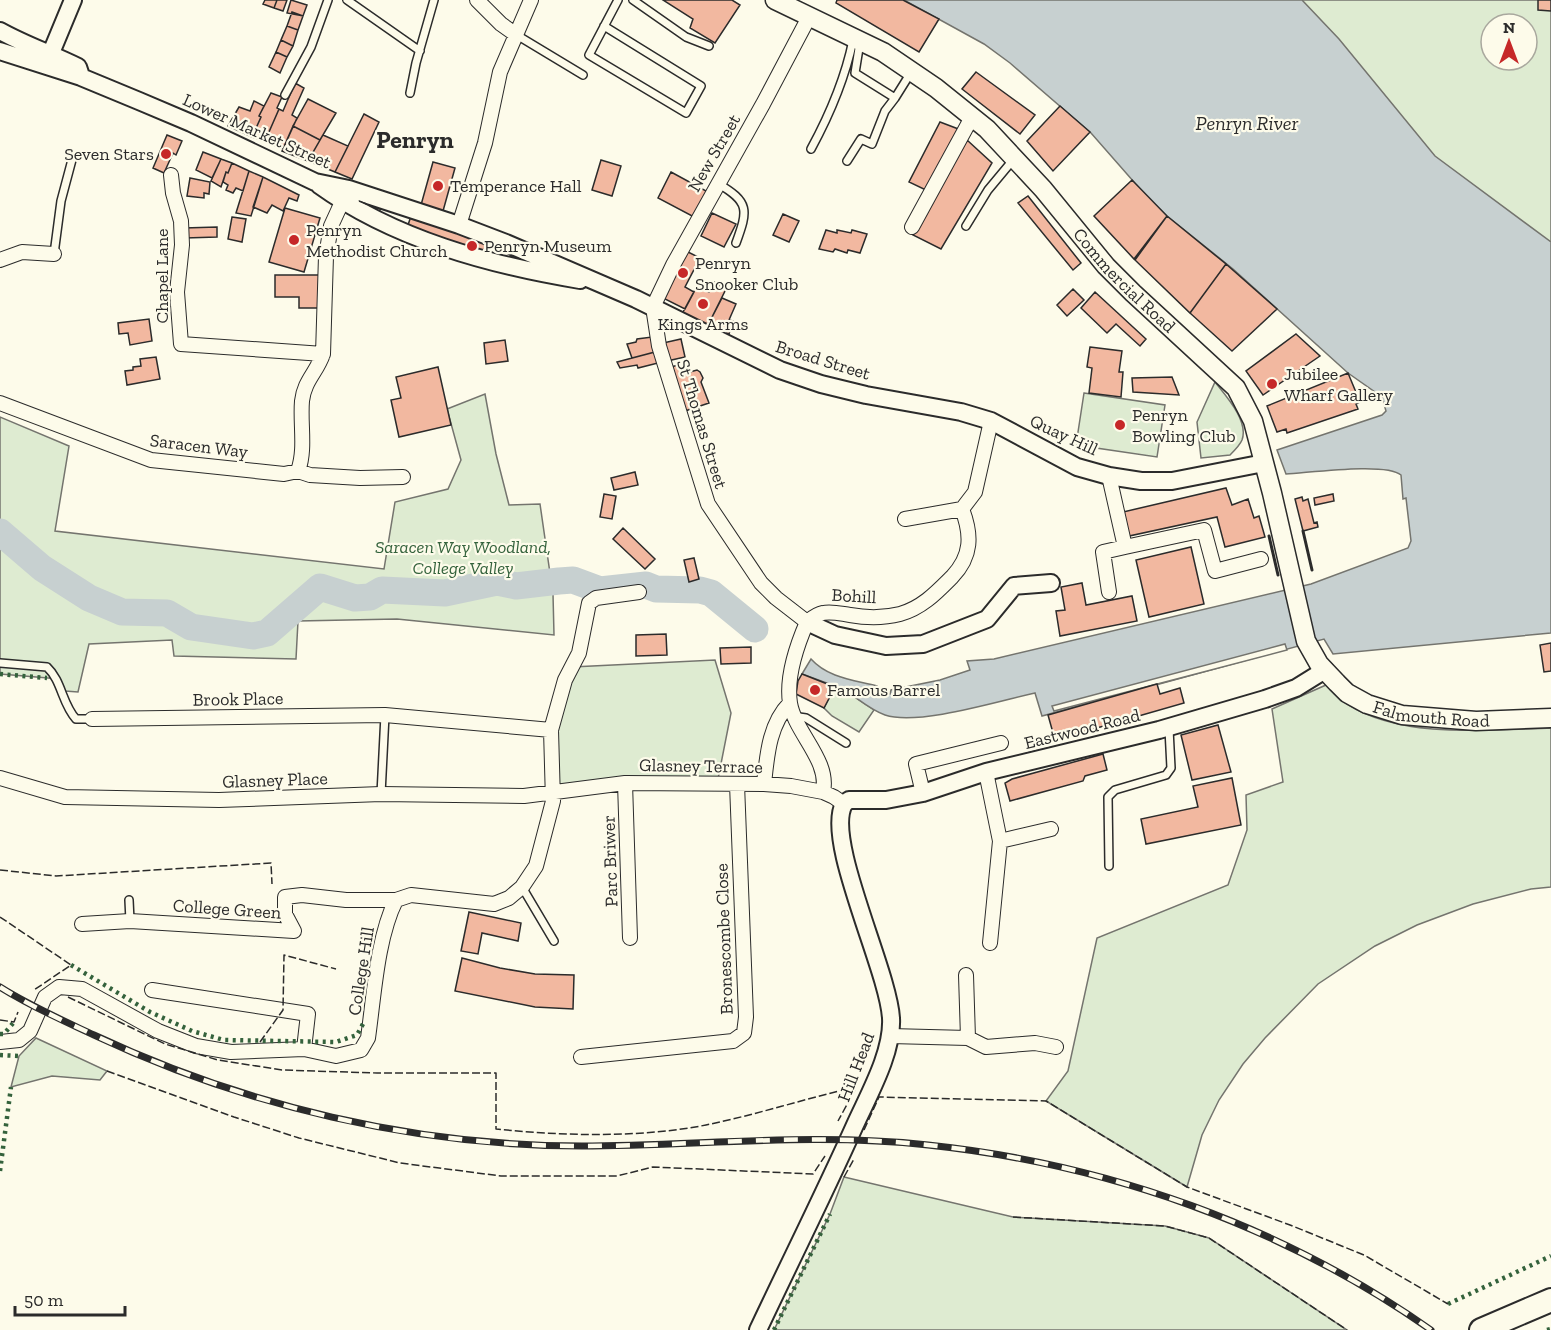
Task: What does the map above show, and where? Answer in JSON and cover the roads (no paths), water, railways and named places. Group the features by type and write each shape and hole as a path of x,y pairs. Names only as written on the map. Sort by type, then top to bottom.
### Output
{"highway":[{"path":"1481,1330 1551,1300"}],"main road":[{"name":"Commercial Road","path":"775,0 883,52 936,88 987,129 1043,189 1106,266 1236,388 1253,421 1303,631 1319,664"},
{"name":"Falmouth Road","path":"1319,664 1353,697 1402,715 1476,721 1551,718"}],"street":[{"path":"51,53 73,0"},
{"path":"477,0 501,24 515,34"},
{"path":"459,225 485,143 500,72 531,0"},
{"name":"New Street","path":"653,307 683,246 809,17"},
{"path":"0,31 18,42 51,53 78,68 81,77"},
{"path":"0,51 81,77"},
{"name":"Lower Market Street","path":"81,77 191,123 315,182 349,189 459,225 556,263 653,307"},
{"path":"912,227 972,117"},
{"name":"Chapel Lane","path":"171,175 181,221 182,244 177,292 181,344 323,354"},
{"path":"315,182 342,202 405,232 452,249 553,275 595,282"},
{"path":"298,471 302,462 301,418 304,389 308,379 320,364 323,354 326,256 331,225 342,202"},
{"path":"0,260 22,252 54,254"},
{"name":"Broad Street","path":"653,307 705,335 780,370 832,387 962,412 991,421"},
{"name":"St Thomas Street","path":"653,307 659,346 708,504 761,583 807,622"},
{"name":"Saracen Way","path":"0,403 151,460 284,474 298,471 310,475 360,478 403,477"},
{"path":"904,519 962,509 975,492 991,421"},
{"name":"Quay Hill","path":"991,421 1077,467 1108,476 1141,481 1172,481 1264,463"},
{"path":"1108,476 1125,547"},
{"name":"Bohill","path":"807,622 817,615 829,612 870,617 892,616 922,604 964,561 970,541 962,509"},
{"path":"1110,592 1103,552 1125,547 1204,530 1215,571 1261,559"},
{"name":"Bohill","path":"807,622 835,635 886,646 924,644 987,619 1014,586 1051,583"},
{"path":"396,900 411,896 494,904 509,898 522,887 536,866 554,793 551,730 565,680 579,653 589,603 596,598 639,592"},
{"path":"807,622 800,638 792,669 790,703 795,719 822,773 825,784 823,792"},
{"name":"Eastwood Road","path":"844,804 849,800 886,800 924,793 986,772 1169,727 1296,688 1319,664"},
{"path":"764,784 767,755 773,732 782,712 790,703"},
{"name":"Brook Place","path":"92,719 385,715 551,730"},
{"path":"924,793 915,764 1001,742"},
{"path":"986,772 999,841 990,944"},
{"name":"Glasney Place","path":"0,778 64,797 219,800 381,794 524,796 554,793"},
{"name":"Glasney Terrace","path":"554,793 625,783 764,784 823,792 844,804"},
{"name":"Parc Briwer","path":"625,783 630,938"},
{"name":"Bronescombe Close","path":"581,1057 733,1041 744,1033 746,1017 737,784"},
{"name":"Hill Head","path":"758,1330 869,1095 891,1036 891,1017 879,964 843,851 840,818 844,804"},
{"path":"999,841 1051,829"},
{"name":"College Green","path":"82,924 130,921 294,931 285,914 285,897 396,900"},
{"name":"College Hill","path":"0,1042 19,1040 30,1031 45,997 59,987 82,990 158,1031 196,1046 231,1052 304,1049 336,1056 361,1050 368,1038 384,933 396,900"},
{"path":"966,975 968,1038"},
{"path":"152,990 308,1014 304,1049"},
{"path":"891,1036 968,1038 986,1047 1035,1043 1056,1047"}],"lane":[{"path":"285,95 311,47 328,0"},
{"path":"347,0 420,51"},
{"path":"410,93 435,0"},
{"path":"604,26 701,86 686,112 589,55 604,26 618,0"},
{"path":"633,0 686,37 709,46"},
{"path":"515,34 583,75"},
{"path":"857,39 855,73 895,98"},
{"path":"811,149 832,108 857,39"},
{"path":"847,161 861,139 872,144 885,111 912,71"},
{"path":"54,254 61,201 73,156"},
{"path":"966,226 988,190 1015,159"},
{"path":"717,183 734,192 744,207 745,216 736,243"},
{"path":"0,663 47,667 55,674 68,710 76,719 92,719"},
{"path":"381,794 385,715"},
{"path":"795,719 806,718 846,743"},
{"path":"1109,867 1108,797 1115,790 1166,775 1172,768 1169,727"},
{"path":"522,887 554,942"},
{"path":"129,900 130,921"}],"water":[{"name":"Penryn River","path":"904,0 1302,0 1339,39 1435,156 1551,242 1551,633 1333,654 1324,639 1042,716 1035,693 959,711 899,718 880,713 844,690 802,674 811,659 833,674 877,686 876,690 890,694 891,690 940,680 970,670 967,661 994,659 1311,584 1408,548 1411,541 1401,475 1380,469 1286,474 1277,450 1382,415 1386,411 1382,397 1348,373 1233,269 1167,216 1148,198 1091,133 1010,63 984,44"}],"waterway":[{"path":"0,532 42,568 89,598 122,612 167,613 191,627 253,636 267,633 320,587 355,598 370,597 382,590 445,593 497,582 516,586 573,580 600,590 646,585 656,589 700,590 711,593 755,629"}],"railway":[{"path":"0,987 34,1007 94,1035 210,1082 332,1117 394,1130 457,1139 582,1146 798,1140 885,1141 995,1154 1062,1167 1127,1184 1192,1206 1254,1231 1315,1260 1374,1293 1431,1330"}],"place":[{"name":"Seven Stars","path":"166,154"},
{"name":"Temperance Hall","path":"438,186"},
{"name":"Penryn Methodist Church","path":"294,240"},
{"name":"Penryn Museum","path":"472,246"},
{"name":"Penryn Snooker Club","path":"683,273"},
{"name":"Kings Arms","path":"703,304"},
{"name":"Jubilee Wharf Gallery","path":"1272,384"},
{"name":"Penryn Bowling Club","path":"1120,425"},
{"name":"Famous Barrel","path":"815,690"}],"district":[{"name":"Penryn","path":"415,139"}],"park label":[{"name":"Saracen Way Woodland, College Valley","path":"463,557"}]}
